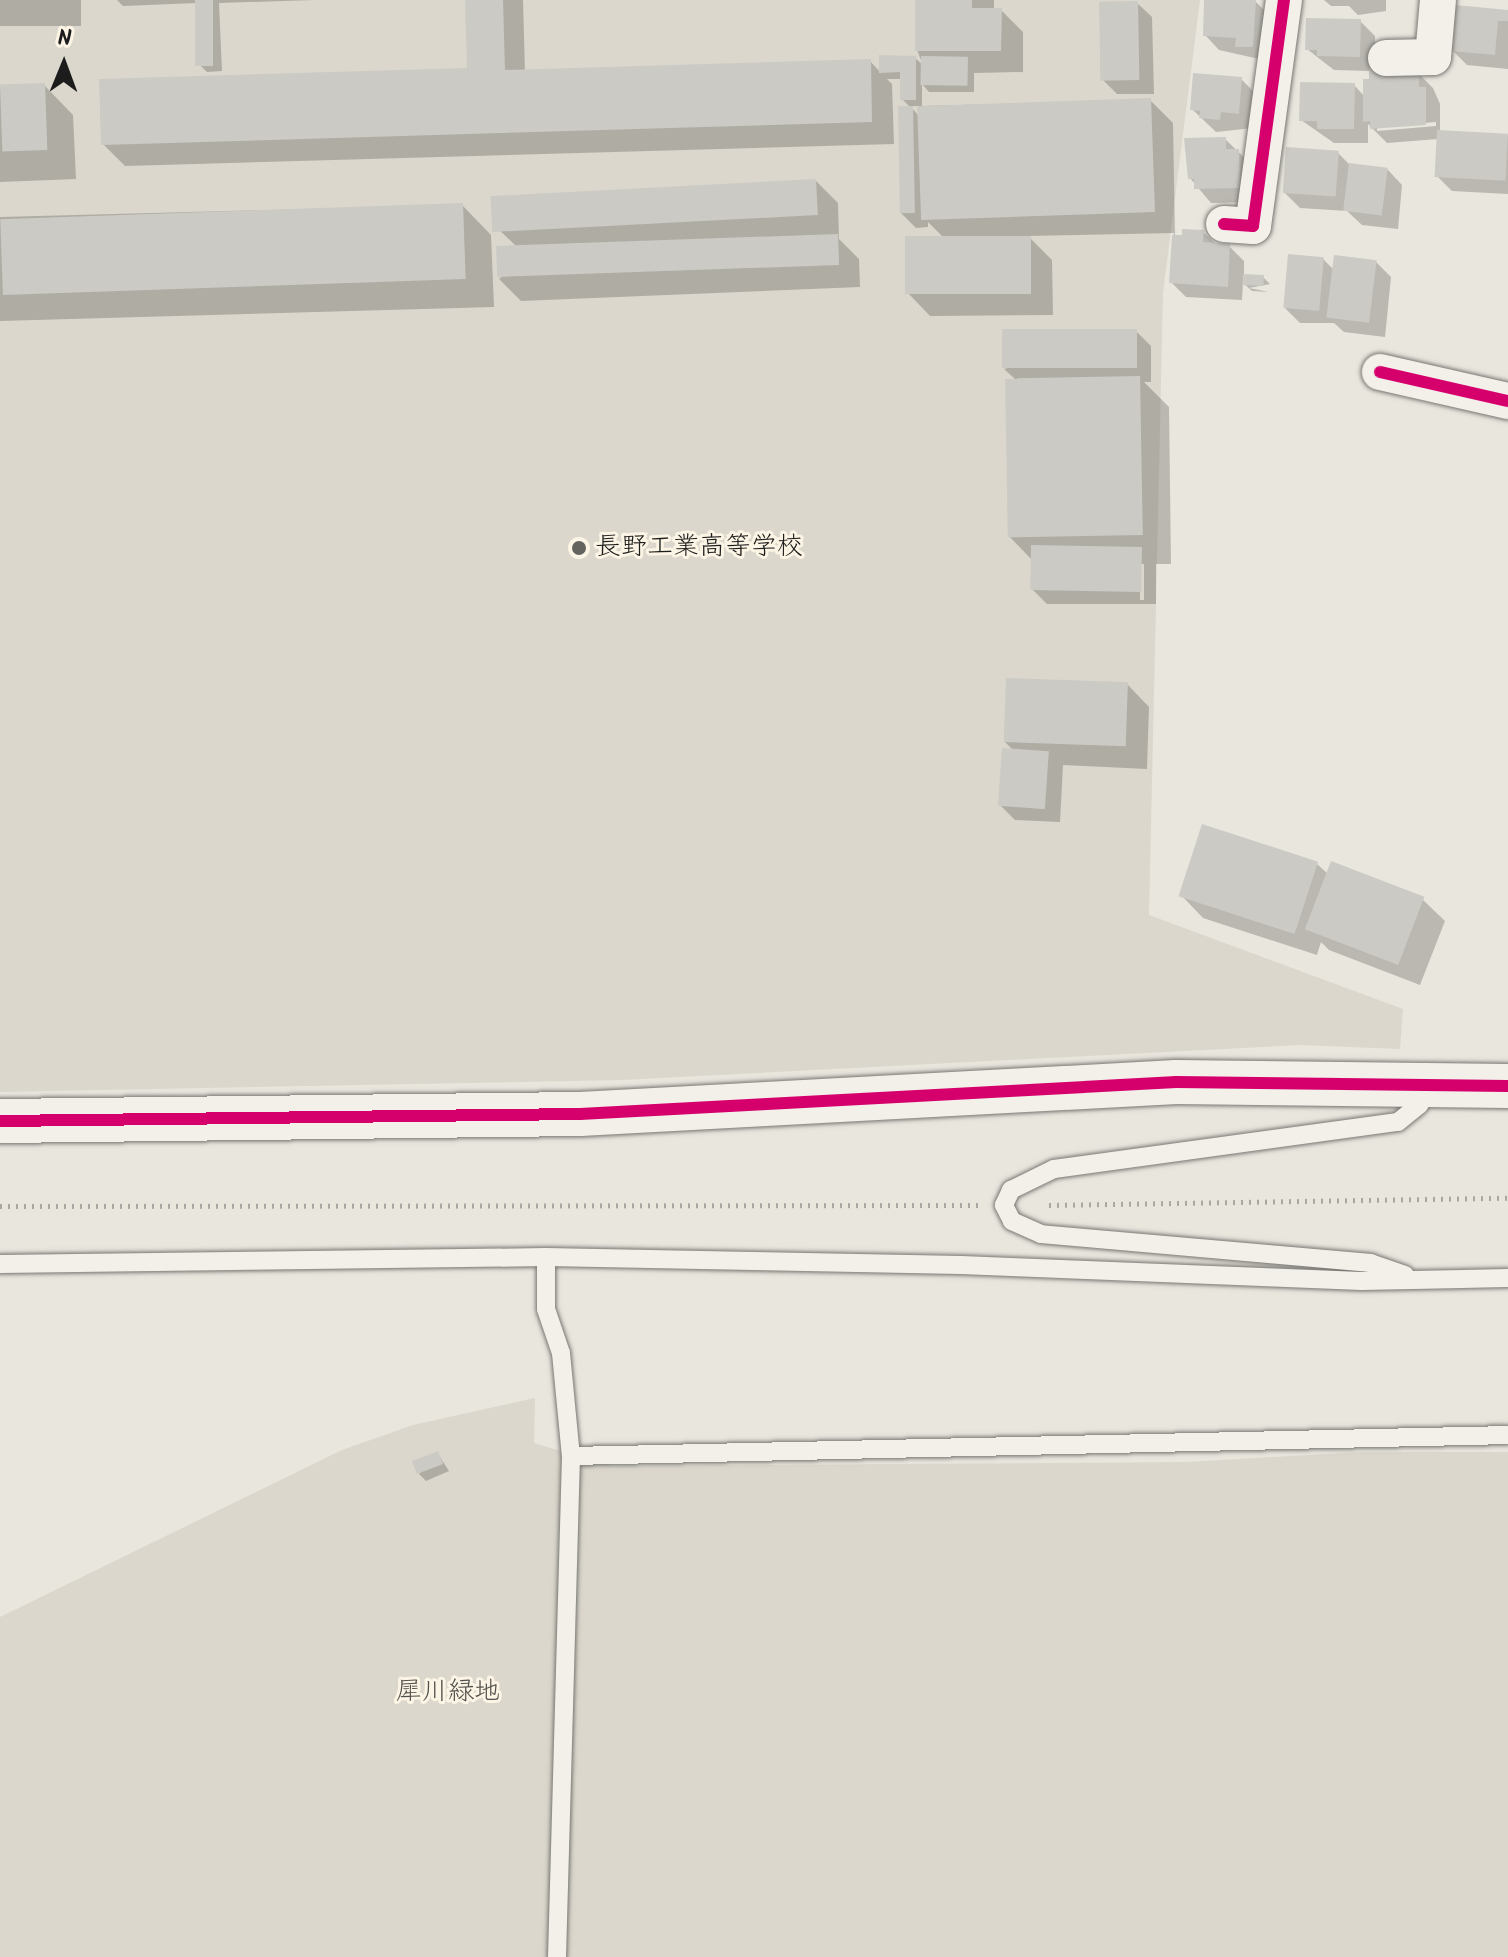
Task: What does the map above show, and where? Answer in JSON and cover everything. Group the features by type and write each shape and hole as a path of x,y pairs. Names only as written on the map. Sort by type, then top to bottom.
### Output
{"street":[{"path":"1254,227 1284,0"},
{"path":"1386,58 1433,57 1438,0"},
{"path":"1380,372 1508,401"},
{"path":"0,1121 580,1114 1176,1082 1433,1082 1508,1086"}],"lane":[{"path":"1412,1277 1371,1263 1041,1234 1012,1221 1004,1205 1011,1190 1054,1169 1398,1122 1419,1105 1433,1082"},
{"path":"546,1257 546,1309 561,1353 571,1456 557,1957"},
{"path":"0,1264 546,1257 961,1265 1362,1281 1412,1277 1508,1278"},
{"path":"571,1456 1508,1435"}],"path":[{"path":"0,1206 1004,1205 1508,1198"}],"shaded area":[{"name":"長野工業高等学校","path":"0,0 1200,0 1163,293 1149,915 1403,1009 1400,1049 1300,1045 622,1080 0,1092"}],"green space":[{"path":"408,317 928,322 969,867 886,922 822,942 760,948 712,946 649,941 600,922 536,892 465,840 433,793 421,741"},
{"path":"0,318 366,318 366,722 0,722"},
{"name":"犀川緑地","path":"535,1398 534,1443 612,1466 1187,1462 1361,1452 1508,1452 1508,1957 0,1957 0,1617 342,1450 413,1425"}],"building":[{"path":"195,0 213,0 213,66 195,66"},
{"path":"465,0 503,0 505,70 871,59 872,122 101,145 99,79 467,68"},
{"path":"915,0 972,0 972,8 1002,8 1001,51 915,51"},
{"path":"1204,0 1256,0 1253,47 1235,47 1236,38 1203,36"},
{"path":"1138,1 1139,80 1100,81 1099,2"},
{"path":"1455,5 1508,10 1508,21 1498,21 1495,55 1450,51"},
{"path":"1306,18 1361,19 1360,57 1317,56 1317,50 1305,50"},
{"path":"879,55 916,56 916,100 900,100 900,72 879,73"},
{"path":"921,56 968,57 967,86 920,85"},
{"path":"1369,67 1419,71 1419,87 1426,87 1426,125 1370,129 1370,121 1363,122 1363,79 1369,79"},
{"path":"1193,73 1242,77 1239,114 1221,112 1220,120 1199,118 1200,111 1190,110"},
{"path":"1300,82 1355,83 1354,129 1317,129 1317,121 1299,121"},
{"path":"45,83 47,150 2,152 0,85"},
{"path":"1151,98 1155,212 921,220 917,106"},
{"path":"898,106 913,106 915,213 900,213"},
{"path":"1437,130 1508,134 1505,181 1435,177"},
{"path":"1226,137 1226,149 1239,149 1240,188 1194,189 1194,179 1188,179 1184,138"},
{"path":"1286,147 1339,151 1336,197 1283,193"},
{"path":"1349,163 1388,168 1382,215 1343,211"},
{"path":"816,179 818,215 492,232 490,196"},
{"path":"463,203 466,279 3,295 0,219"},
{"path":"1182,229 1204,230 1203,242 1230,244 1228,287 1169,283 1172,235 1182,235"},
{"path":"838,234 839,265 497,277 496,246"},
{"path":"905,236 1031,236 1031,294 905,294"},
{"path":"1288,254 1324,257 1319,311 1283,308"},
{"path":"1334,255 1377,260 1369,323 1326,318"},
{"path":"1243,274 1264,275 1263,286 1242,285"},
{"path":"1002,329 1137,329 1137,368 1002,368"},
{"path":"1140,376 1143,535 1008,537 1005,378"},
{"path":"1031,545 1142,547 1141,592 1030,590"},
{"path":"1006,678 1128,682 1126,746 1004,742"},
{"path":"1002,748 1049,751 1045,809 998,806"},
{"path":"1202,824 1318,862 1295,934 1179,896"},
{"path":"1331,861 1424,897 1398,965 1305,929"},
{"path":"438,1451 443,1464 417,1474 412,1461"}],"cycle path":[{"path":"1224,224 1253,226 1284,0"},
{"path":"1380,372 1508,401"},
{"path":"0,1121 580,1114 1176,1082 1508,1086"}],"place":[{"name":"長野工業高等学校","path":"579,548"}]}
